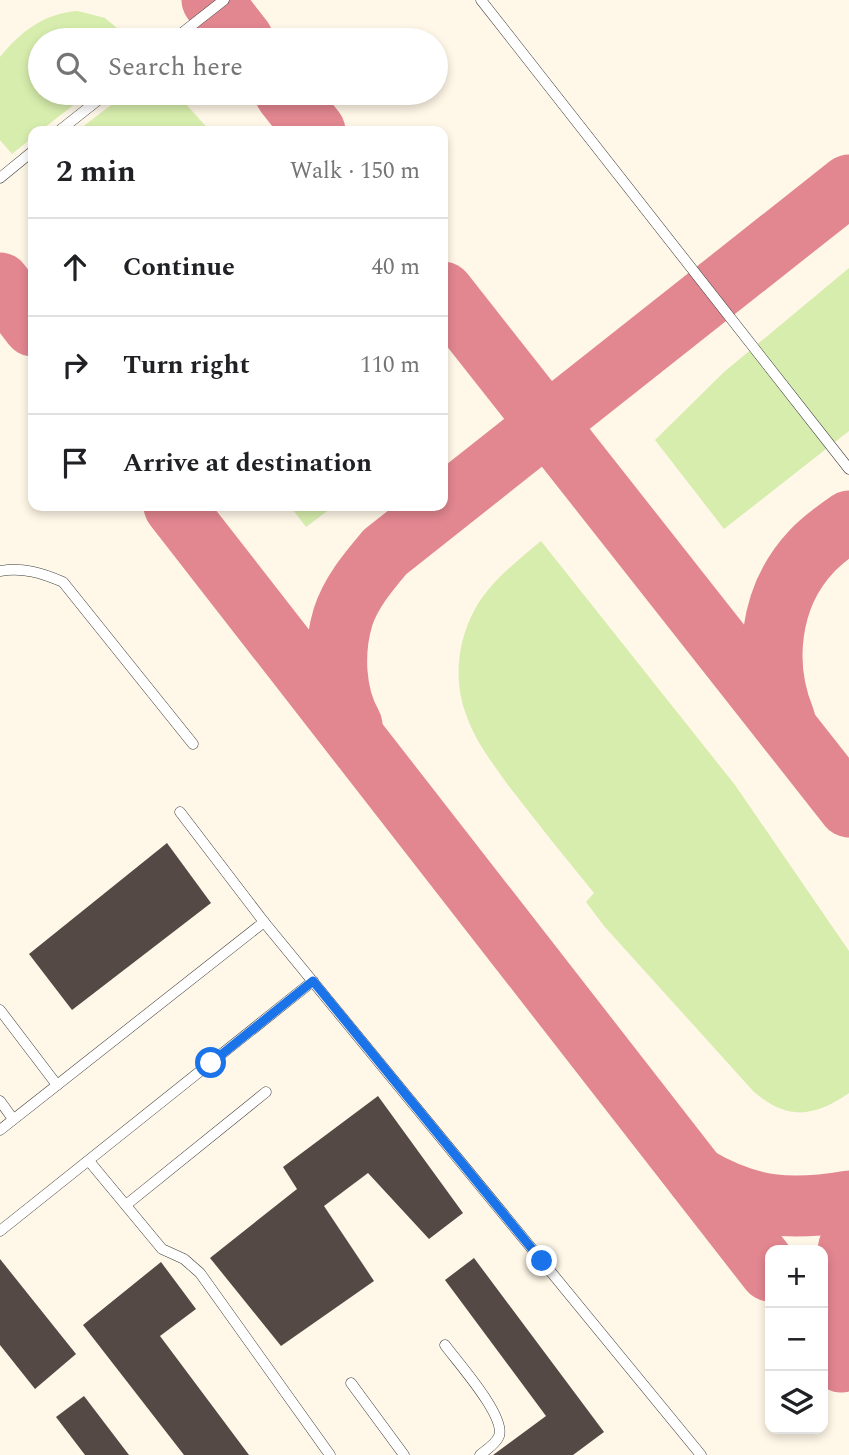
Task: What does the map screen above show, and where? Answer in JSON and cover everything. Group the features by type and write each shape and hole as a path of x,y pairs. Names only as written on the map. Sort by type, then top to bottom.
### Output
{"lane":[{"path":"188,28 224,0"},
{"path":"481,0 849,469"},
{"path":"65,126 92,105"},
{"path":"0,178 28,156"},
{"path":"0,571 15,569 35,572 63,582 193,744"},
{"path":"180,813 264,922 701,1455"},
{"path":"0,1130 264,922"},
{"path":"0,1231 313,981"},
{"path":"0,1010 57,1085"},
{"path":"127,1205 266,1092"},
{"path":"0,1101 13,1119"},
{"path":"89,1161 162,1249 184,1259 200,1273 330,1455"},
{"path":"445,1345 498,1417 500,1433 497,1441 480,1455"},
{"path":"351,1383 404,1455"}],"green space":[{"path":"78,11 105,18 117,28 30,28 66,12"},
{"path":"28,30 28,105 74,105 46,126 28,126 28,141 12,154 0,140 0,57"},
{"path":"111,105 187,105 206,126 84,126"},
{"path":"849,268 849,431 724,529 655,440 724,372"},
{"path":"294,511 327,511 306,527"},
{"path":"541,541 735,785 849,951 849,1093 836,1101 812,1111 789,1111 766,1101 754,1092 604,926 586,902 594,893 505,781 474,734 460,690 459,662 464,635 475,609 488,590"}],"building":[{"path":"167,843 211,903 72,1010 29,954"},
{"path":"378,1096 463,1213 429,1239 368,1173 324,1206 374,1281 281,1346 210,1258 297,1189 283,1167"},
{"path":"474,1258 604,1432 573,1455 493,1455 546,1416 445,1280"},
{"path":"0,1259 76,1354 35,1389 0,1345"},
{"path":"161,1262 196,1309 160,1336 249,1455 184,1455 83,1325"},
{"path":"84,1396 129,1455 85,1455 56,1417"}],"taxiway":[{"path":"212,0 234,28"},
{"path":"294,105 311,126"},
{"path":"448,502 849,185"},
{"path":"0,283 28,319"},
{"path":"448,298 849,807"},
{"path":"178,511 765,1265"},
{"path":"352,725 342,700 337,672 338,643 346,608 367,574 385,552 437,511"},
{"path":"785,720 773,677 772,655 778,610 797,570 811,552 849,521"},
{"path":"697,1177 735,1195 771,1204 808,1206 849,1201"},
{"path":"841,1362 840,1304 849,1246"}],"route":[{"path":"211,1063 313,981 542,1261"}]}
